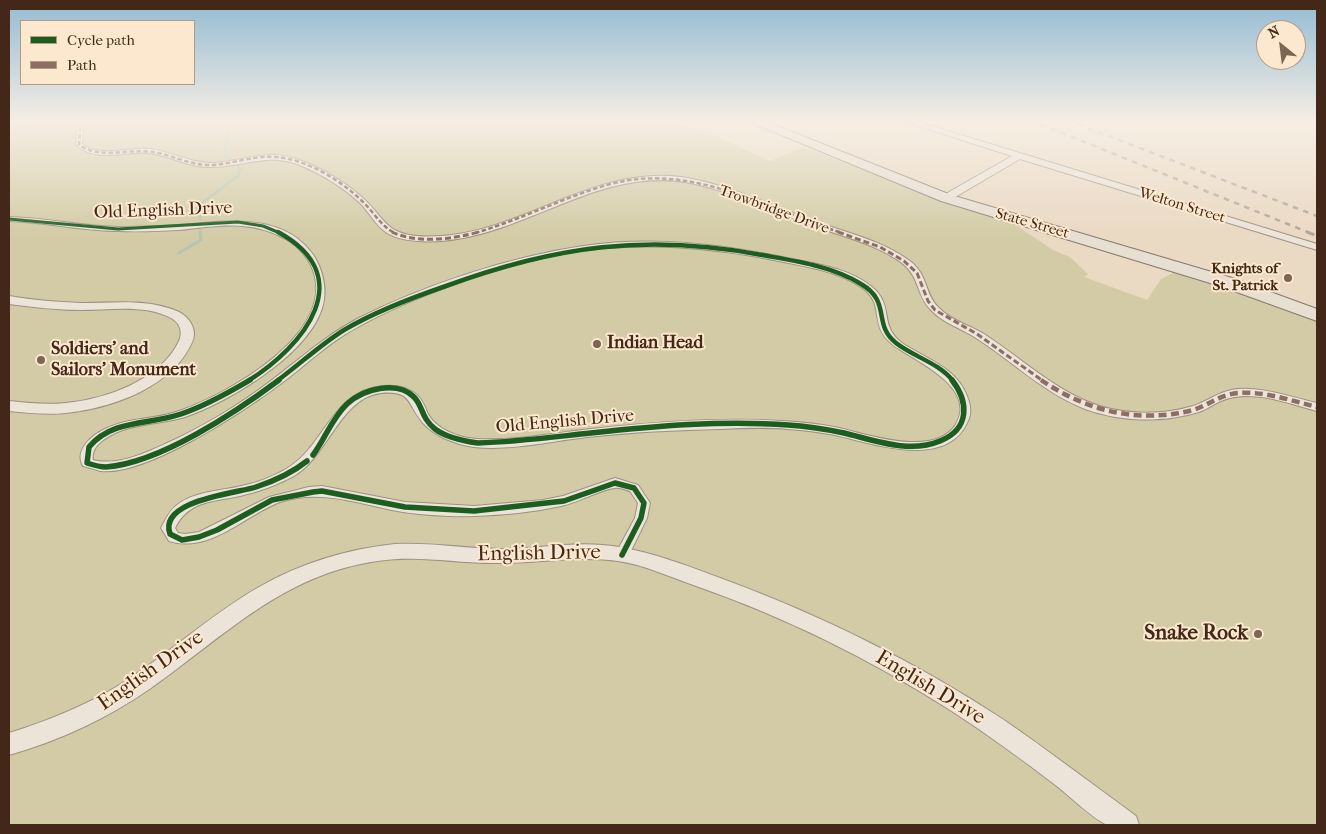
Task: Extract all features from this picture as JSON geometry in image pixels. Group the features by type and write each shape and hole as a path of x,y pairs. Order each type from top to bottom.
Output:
{"main road":[{"name":"State Street","path":"849,159 946,198 1226,282 1316,313"}],"street":[{"name":"Trowbridge Drive","path":"172,159 200,165 226,164 256,159"},
{"name":"Trowbridge Drive","path":"282,159 291,160 346,188 366,204 390,231 421,238 452,237 480,231 625,181 653,178 692,182 798,218 897,257 918,273 934,309 979,336 1064,394 1090,407 1129,415 1170,414 1197,409 1224,395 1239,393 1317,406"},
{"path":"946,198 1014,159"},
{"name":"Welton Street","path":"1029,159 1317,247"},
{"name":"Old English Drive","path":"9,220 119,229 256,223 278,231 301,246 319,276 320,298 312,318 298,338 274,362 241,386 196,409 165,419 127,425 102,436 93,442 85,456 88,463 98,468 132,462 188,437 264,391 333,337 378,312 499,267 584,247 629,242 693,244 760,254 832,272 855,280 873,291 881,305 884,331 893,342 937,366 960,392 964,404 964,419 948,438 924,445 890,444 806,426 755,424 654,428 478,443 453,438 437,429 423,417 418,403 409,393 394,389 378,389 360,395 347,404 317,450 298,468 247,490 197,500 175,514 168,528 172,536 176,538 194,539 218,530 273,500 308,492 322,491 414,508 474,511 518,508 564,501 615,483 634,488 644,503 641,518 622,555"},
{"path":"9,300 69,306 158,310 178,317 186,326 188,335 179,354 167,366 148,380 117,396 65,408 35,409 9,406"},
{"name":"English Drive","path":"9,744 56,729 112,701 158,671 240,608 283,582 326,566 359,557 404,551 494,556 579,552 622,555 746,596 854,643 912,675 988,723 1034,754 1121,821"}],"shaded area":[{"path":"9,159 766,159 770,161 775,159 834,159 934,198 1011,222 1053,250 1070,257 1088,274 1084,277 1147,300 1161,279 1175,272 1317,319 1317,825 9,825"}],"waterway":[{"path":"201,219 197,209 199,205 238,176 240,169 236,164"},
{"path":"179,253 201,240 200,232"}],"railway":[{"path":"1126,159 1310,233"},
{"path":"1168,159 1317,216"},
{"path":"1307,232 1317,236"}],"marked path":[{"path":"179,159 211,165 251,159"},
{"path":"288,159 326,175 346,188 362,201 390,231 402,236 416,238 444,238 472,234 527,216 581,193 637,179 666,178 702,184 722,189 880,247 914,269 922,282 928,301 940,314 977,334 1043,382 1071,398 1098,410 1127,415 1157,416 1186,412 1226,395 1240,393 1263,394 1317,407"}],"cycle path":[{"path":"9,219 118,229 166,228 238,222 251,223 277,231 296,242 309,255 317,271 319,277 319,300 311,322 295,343 274,363 225,395 202,406 173,417 120,427 102,435 89,447 86,457 87,463 103,467 126,464 180,442 256,397 343,331 381,312 434,290 478,274 562,252 603,246 645,243 687,244 731,249 803,263 849,277 863,284 873,292 880,302 882,324 887,334 896,343 937,367 950,378 960,391 965,407 965,415 962,422 953,434 940,441 915,446 884,443 818,428 775,424 649,428 478,443 456,439 435,429 424,418 414,397 407,392 390,388 371,391 347,404 313,455"},
{"path":"307,461 289,473 263,485 195,501 175,514 169,527 170,534 182,540 199,537 217,530 265,503 280,497 305,492 322,491 405,507 474,511 543,505 564,501 615,483 634,488 644,503 641,518 622,555"}],"place":[{"name":"Knights of St. Patrick","path":"1288,278"},
{"name":"Indian Head","path":"597,344"},
{"name":"Soldiers' and Sailors' Monument","path":"41,360"},
{"name":"Snake Rock","path":"1258,634"}]}
